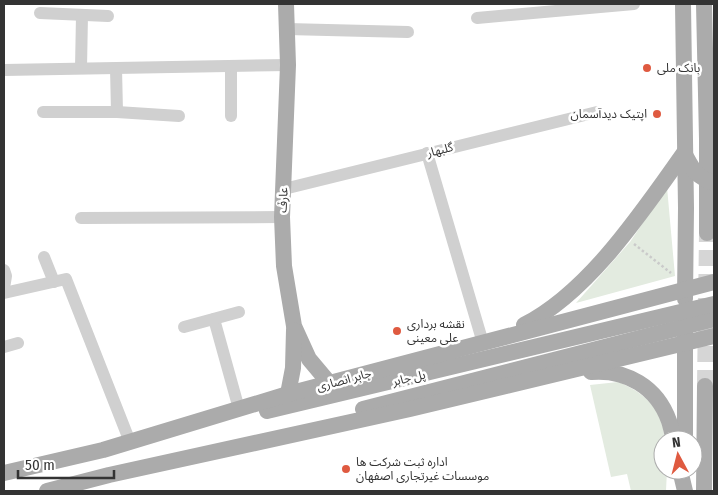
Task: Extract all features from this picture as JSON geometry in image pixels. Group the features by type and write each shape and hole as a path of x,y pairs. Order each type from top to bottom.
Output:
{"main road":[{"name":"عارف","path":"286,4 288,65 282,217 284,266 294,326 309,360 330,384"},
{"path":"683,4 686,224 686,430"},
{"path":"704,4 707,139 706,233"},
{"path":"684,153 700,178 714,184"},
{"path":"489,341 539,318 565,299 624,235 684,153"},
{"name":"جابر انصاری","path":"4,473 103,450 288,394 714,282"},
{"name":"پل جابر","path":"103,450 714,304"},
{"name":"پل جابر","path":"109,475 714,319"},
{"path":"288,394 293,368 294,326"},
{"path":"48,491 109,475 401,411 714,336"},
{"path":"549,376 597,372 619,373 639,383 657,398 669,421 671,430"},
{"path":"704,491 705,386"}],"street":[{"path":"477,18 634,4"},
{"path":"40,13 108,16"},
{"path":"81,68 82,15"},
{"path":"287,29 408,32"},
{"path":"4,70 288,65"},
{"path":"231,66 231,116"},
{"path":"116,68 117,112"},
{"path":"43,112 117,112 179,116"},
{"name":"گلبهار","path":"284,189 597,112"},
{"path":"427,153 489,341"},
{"path":"81,218 282,217"},
{"path":"44,257 54,282"},
{"path":"4,270 6,276 4,288"},
{"path":"4,294 66,279 130,442"},
{"path":"184,327 239,312"},
{"path":"214,318 239,409"},
{"path":"4,347 18,343"}],"path":[{"path":"630,242 675,276"}],"shaded area":[{"path":"667,187 675,276 576,303 630,242"},
{"path":"618,382 644,396 654,407 661,420 663,430 653,430 653,480 667,480 666,491 631,491 627,474 611,477 590,385"}],"tunnel":[{"path":"705,386 707,233"}],"place":[{"name":"بانک ملی","path":"647,68"},
{"name":"اپتیک دیدآسمان","path":"657,114"},
{"name":"نقشه برداری علی معینی","path":"397,331"},
{"name":"اداره ثبت شرکت ها موسسات غیرتجاری اصفهان","path":"346,469"}]}
